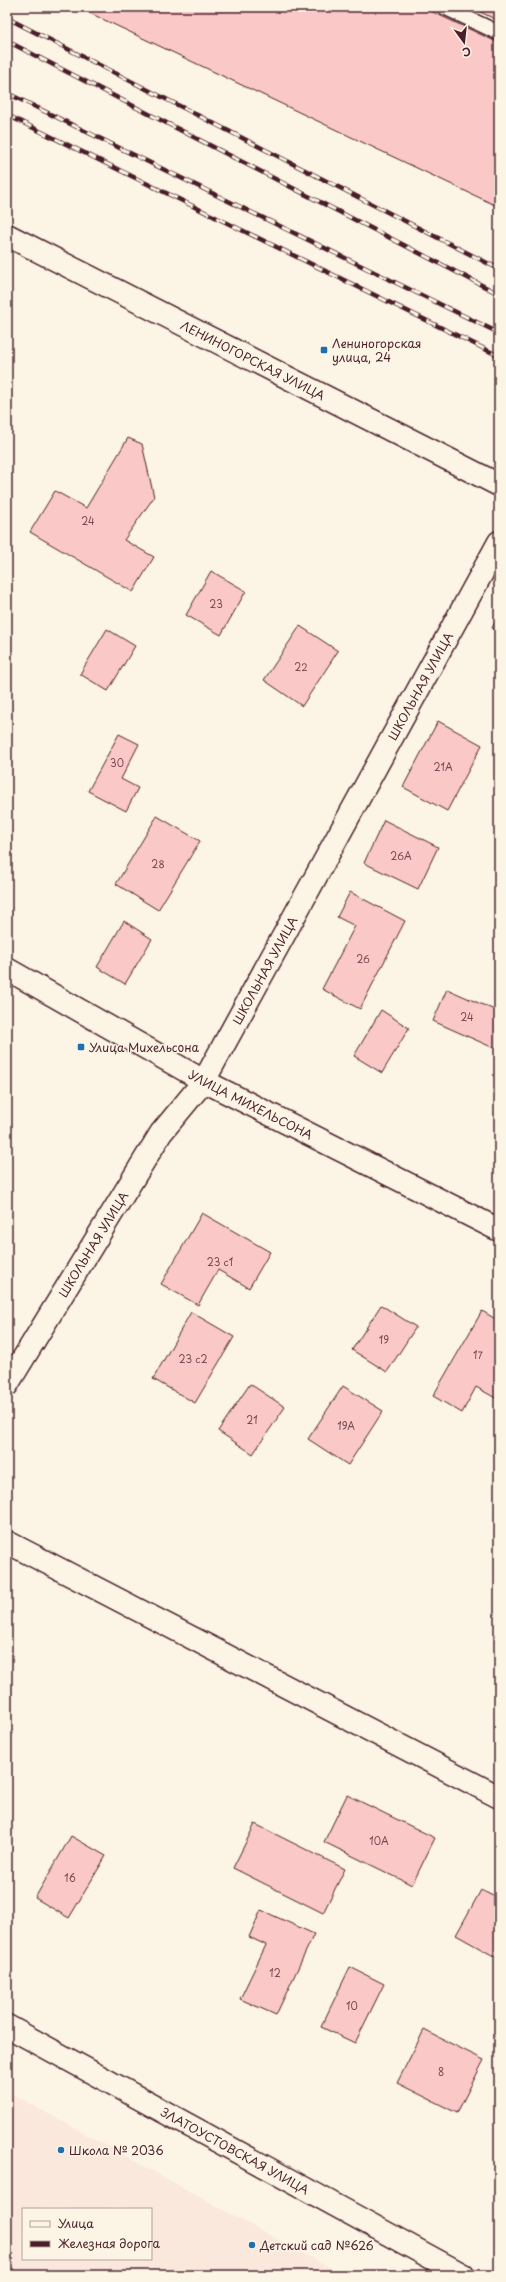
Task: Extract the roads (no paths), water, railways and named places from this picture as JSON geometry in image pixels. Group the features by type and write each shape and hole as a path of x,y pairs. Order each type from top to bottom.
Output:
{"street":[{"name":"ЛЕНИНОГОРСКАЯ УЛИЦА","path":"7,235 499,485"},
{"name":"ШКОЛЬНАЯ УЛИЦА","path":"7,1384 161,1133 204,1081 499,542"},
{"name":"УЛИЦА МИХЕЛЬСОНА","path":"7,969 204,1081 499,1230"},
{"path":"7,1542 499,1797"},
{"name":"ЗЛАТОУСТОВСКАЯ УЛИЦА","path":"7,2026 463,2275"}],"lane":[{"path":"444,7 499,33"}],"railway":[{"path":"7,18 499,269"},
{"path":"7,41 499,294"},
{"path":"7,93 499,333"},
{"path":"7,115 499,356"}],"place":[{"name":"Лениногорская улица, 24","path":"324,350"},
{"name":"Улица Михельсона","path":"81,1047"},
{"name":"Школа № 2036","path":"61,2150"},
{"name":"Детский сад №626","path":"252,2245"}]}
